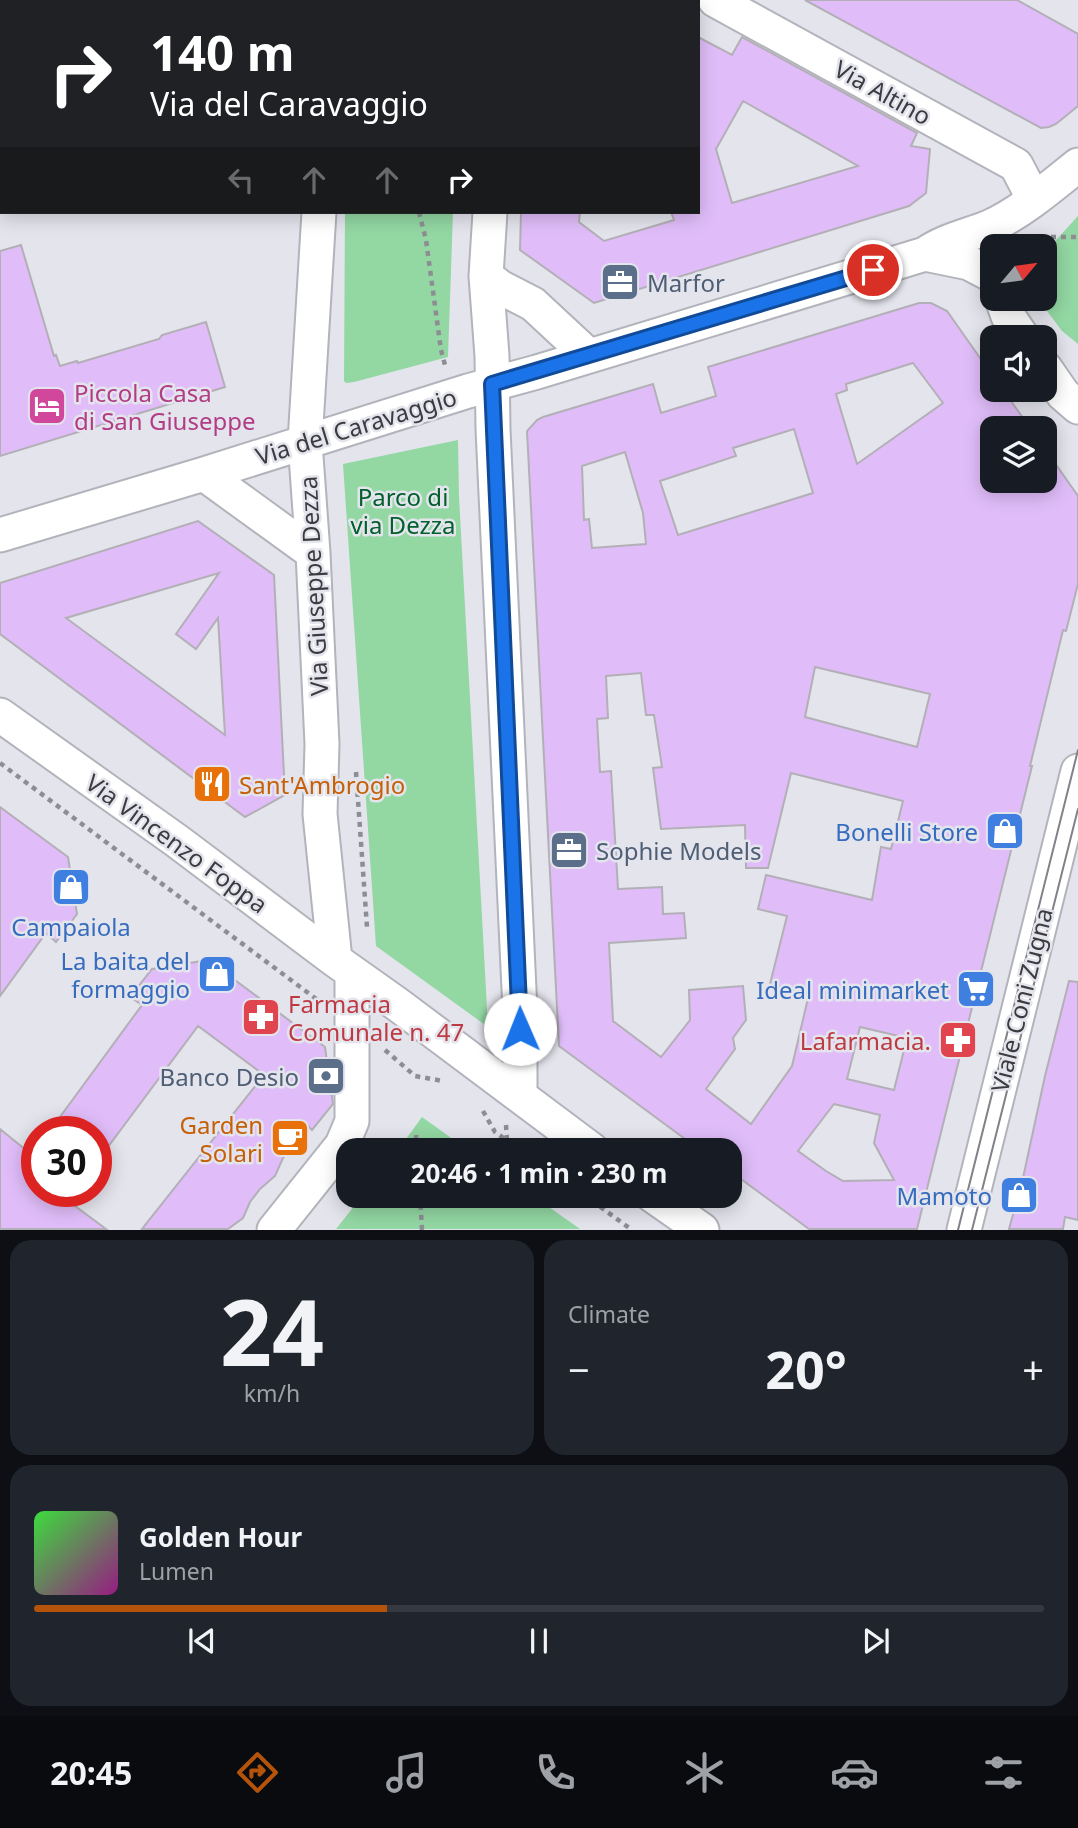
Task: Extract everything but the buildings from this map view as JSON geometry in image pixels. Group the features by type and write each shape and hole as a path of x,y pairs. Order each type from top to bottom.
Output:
{"street":[{"name":"Via Altino","path":"715,0 1016,165 1032,201"},
{"name":"Via del Caravaggio","path":"996,234 1032,201 1078,166"},
{"name":"Via Giuseppe Dezza","path":"319,214 305,442 322,744 320,814 343,967"},
{"path":"490,214 486,276 492,356 520,1011 520,1096"},
{"name":"Via del Caravaggio","path":"0,535 925,254 939,244 980,239"},
{"path":"925,254 969,263 980,269"},
{"path":"486,276 500,287 533,304 589,356"},
{"path":"1057,385 1078,407"},
{"name":"Via del Caravaggio","path":"204,474 313,553"},
{"name":"Via Vincenzo Foppa","path":"0,716 177,841 576,1138"},
{"name":"Viale Coni Zugna","path":"964,1230 1078,771"},
{"path":"274,1230 342,1145 352,1121 353,1026 343,967"},
{"path":"671,1208 702,1230"}],"path":[{"path":"420,214 446,369"},
{"path":"1057,237 1078,237"},
{"path":"0,763 353,1026 415,1076 449,1082"},
{"path":"356,769 367,932"},
{"path":"482,1109 495,1132 503,1138"},
{"path":"421,1208 422,1230"},
{"path":"602,1208 632,1230"}],"green space":[{"path":"345,214 453,214 448,357 354,382 344,381"},
{"path":"1078,216 1078,344 1062,331 1048,312 1057,312 1057,239"},
{"name":"Parco di via Dezza","path":"458,440 488,1027 376,946 343,464"},
{"path":"422,1117 451,1138 407,1138"},
{"path":"353,1208 550,1208 580,1229 336,1229"}],"tram line":[{"path":"958,1230 1078,750"},
{"path":"972,1230 1078,809"}],"place":[{"name":"Marfor","path":"620,282"},
{"name":"Piccola Casa di San Giuseppe","path":"47,406"},
{"name":"Sant'Ambrogio","path":"212,784"},
{"name":"Bonelli Store","path":"1005,831"},
{"name":"Sophie Models","path":"569,850"},
{"name":"Campaiola","path":"71,887"},
{"name":"La baita del formaggio","path":"217,974"},
{"name":"Ideal minimarket","path":"976,989"},
{"name":"Farmacia Comunale n. 47","path":"261,1017"},
{"name":"Lafarmacia.","path":"958,1040"},
{"name":"Banco Desio","path":"326,1076"},
{"name":"Garden Solari","path":"290,1138"},
{"name":"Mamoto","path":"1019,1195"}],"route":[{"path":"520,1029 492,384 873,270"}]}
